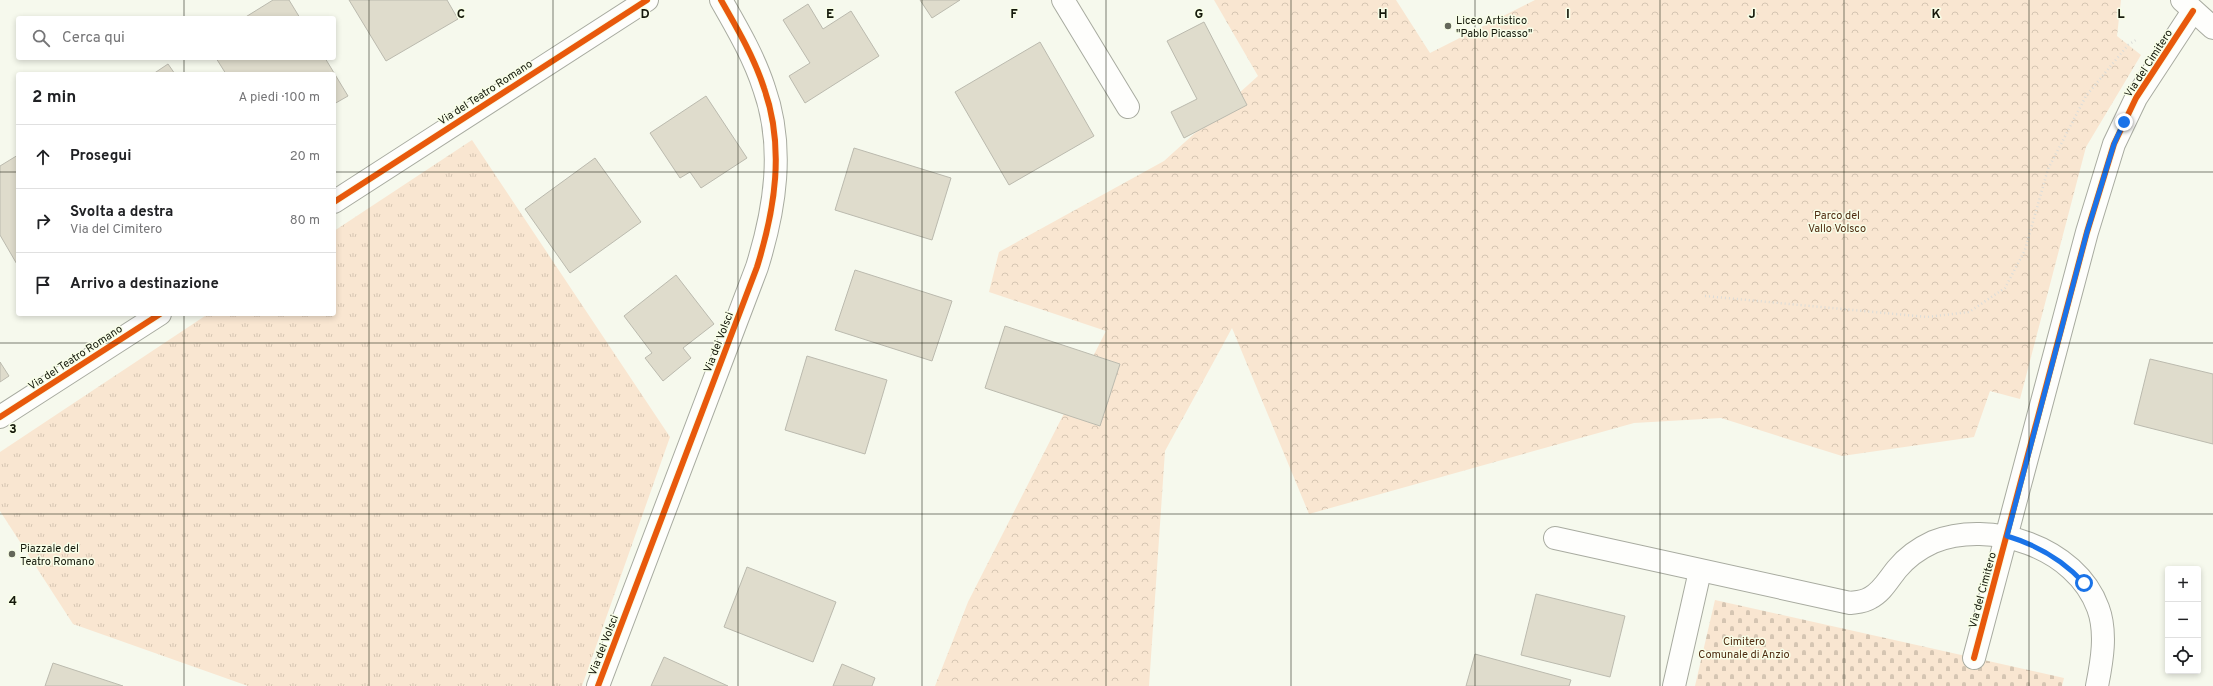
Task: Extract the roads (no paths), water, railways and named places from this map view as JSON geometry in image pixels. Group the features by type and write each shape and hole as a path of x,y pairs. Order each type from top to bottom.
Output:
{"street":[{"name":"Via del Teatro Romano","path":"336,201 647,0"},
{"name":"Via dei Volsci","path":"598,686 757,268 767,236 773,204 776,153 772,119 767,96 747,47 721,0"},
{"path":"1063,0 1128,107"},
{"path":"2187,6 2213,28"},
{"name":"Via del Cimitero","path":"1974,658 2087,232 2114,144 2136,98 2187,6"},
{"name":"Via del Teatro Romano","path":"0,417 157,316"},
{"path":"1555,538 1850,603 1862,602 1877,594 1910,557 1932,543 1944,538 1974,534 2007,536 2040,549 2065,565 2084,583 2091,594 2098,607 2102,633 2103,649 2097,686"},
{"path":"1674,686 1700,571"}],"place":[{"name":"Liceo Artistico \"Pablo Picasso\"","path":"1448,26"},
{"name":"Piazzale del Teatro Romano","path":"12,554"}],"park label":[{"name":"Parco del Vallo Volsco","path":"1837,221"},
{"name":"Cimitero Comunale di Anzio","path":"1744,647"}]}
